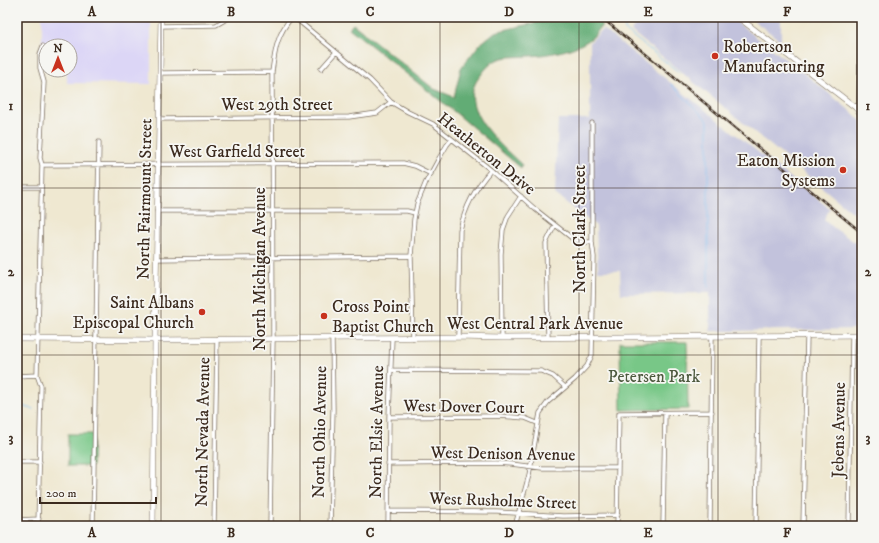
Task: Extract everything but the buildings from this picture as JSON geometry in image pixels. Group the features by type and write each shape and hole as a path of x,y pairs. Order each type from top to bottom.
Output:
{"street":[{"name":"North Fairmount Street","path":"154,526 155,340 161,17"},
{"path":"161,26 216,25 230,17"},
{"name":"Heatherton Drive","path":"293,17 370,80 391,102 433,124 491,170 573,239 582,242 592,242"},
{"name":"North Michigan Avenue","path":"270,526 273,339 272,72 275,52 280,35 284,27 293,17"},
{"path":"738,17 855,107 862,114"},
{"path":"855,107 859,104 860,100 861,17"},
{"path":"321,69 336,52"},
{"path":"160,73 272,72"},
{"path":"38,526 41,386 37,375 42,165 40,158 44,82 43,78"},
{"name":"West 29th Street","path":"160,118 349,117 376,113 391,102"},
{"name":"North Clark Street","path":"515,526 530,467 537,422 540,413 587,366 592,355 594,257 592,242 592,123"},
{"path":"413,338 411,256 415,213 417,204 431,174 447,145 452,139"},
{"path":"93,526 99,142"},
{"name":"West Garfield Street","path":"42,165 403,163 415,166 431,174"},
{"path":"458,337 460,230 463,216 470,200 482,180 491,170"},
{"path":"17,187 41,187"},
{"path":"502,338 501,254 503,230 508,216 521,196"},
{"path":"157,211 406,210 415,213"},
{"path":"548,337 546,243 555,225"},
{"path":"157,259 411,256"},
{"name":"Jebens Avenue","path":"849,526 852,335"},
{"name":"West Central Park Avenue","path":"17,339 155,340 862,335"},
{"path":"710,526 712,336"},
{"path":"756,526 759,336"},
{"path":"803,526 806,336"},
{"name":"North Ohio Avenue","path":"330,526 333,410 332,338"},
{"name":"North Elsie Avenue","path":"388,526 388,464 392,338"},
{"name":"North Nevada Avenue","path":"214,526 217,339"},
{"path":"391,370 541,370 553,376 565,387"},
{"path":"17,376 37,375"},
{"path":"617,526 619,413 712,412"},
{"path":"663,526 665,413"},
{"name":"West Dover Court","path":"389,418 499,416 525,418 537,422"},
{"path":"17,462 40,462"},
{"name":"West Denison Avenue","path":"388,464 495,463 530,467 618,468"},
{"name":"West Rusholme Street","path":"388,511 477,511 563,516 618,515"},
{"path":"17,520 39,519"}],"shaded area":[{"path":"42,17 151,17 151,84 67,83 67,78 78,78 78,38 42,38"},
{"path":"641,17 730,17 805,74 853,113 862,122 862,220 631,31"},
{"path":"749,17 781,17 781,41"},
{"path":"603,29 830,209 824,219 834,228 853,241 862,242 862,329 710,331 710,293 621,294 620,271 598,271 596,226 555,194 558,119 590,119 590,42"}],"green space":[{"path":"561,17 592,17 602,25 587,42 563,51 499,59 493,62 485,70 474,87 473,99 476,112 492,136 522,165 521,168 457,114 349,28 353,24 434,89 454,97 461,68 479,45 495,32"},
{"path":"606,17 618,17 618,27"},
{"name":"Petersen Park","path":"620,342 687,342 688,409 621,410"},
{"path":"68,434 93,434 92,466 68,466"}],"waterway":[{"path":"625,17 625,30 680,73"},
{"path":"671,84 708,121 708,287"},
{"path":"17,405 33,409"}],"railway":[{"path":"601,17 862,233"}],"place":[{"name":"Robertson Manufacturing","path":"715,56"},
{"name":"Eaton Mission Systems","path":"843,170"},
{"name":"Saint Albans Episcopal Church","path":"202,312"},
{"name":"Cross Point Baptist Church","path":"324,316"}]}
